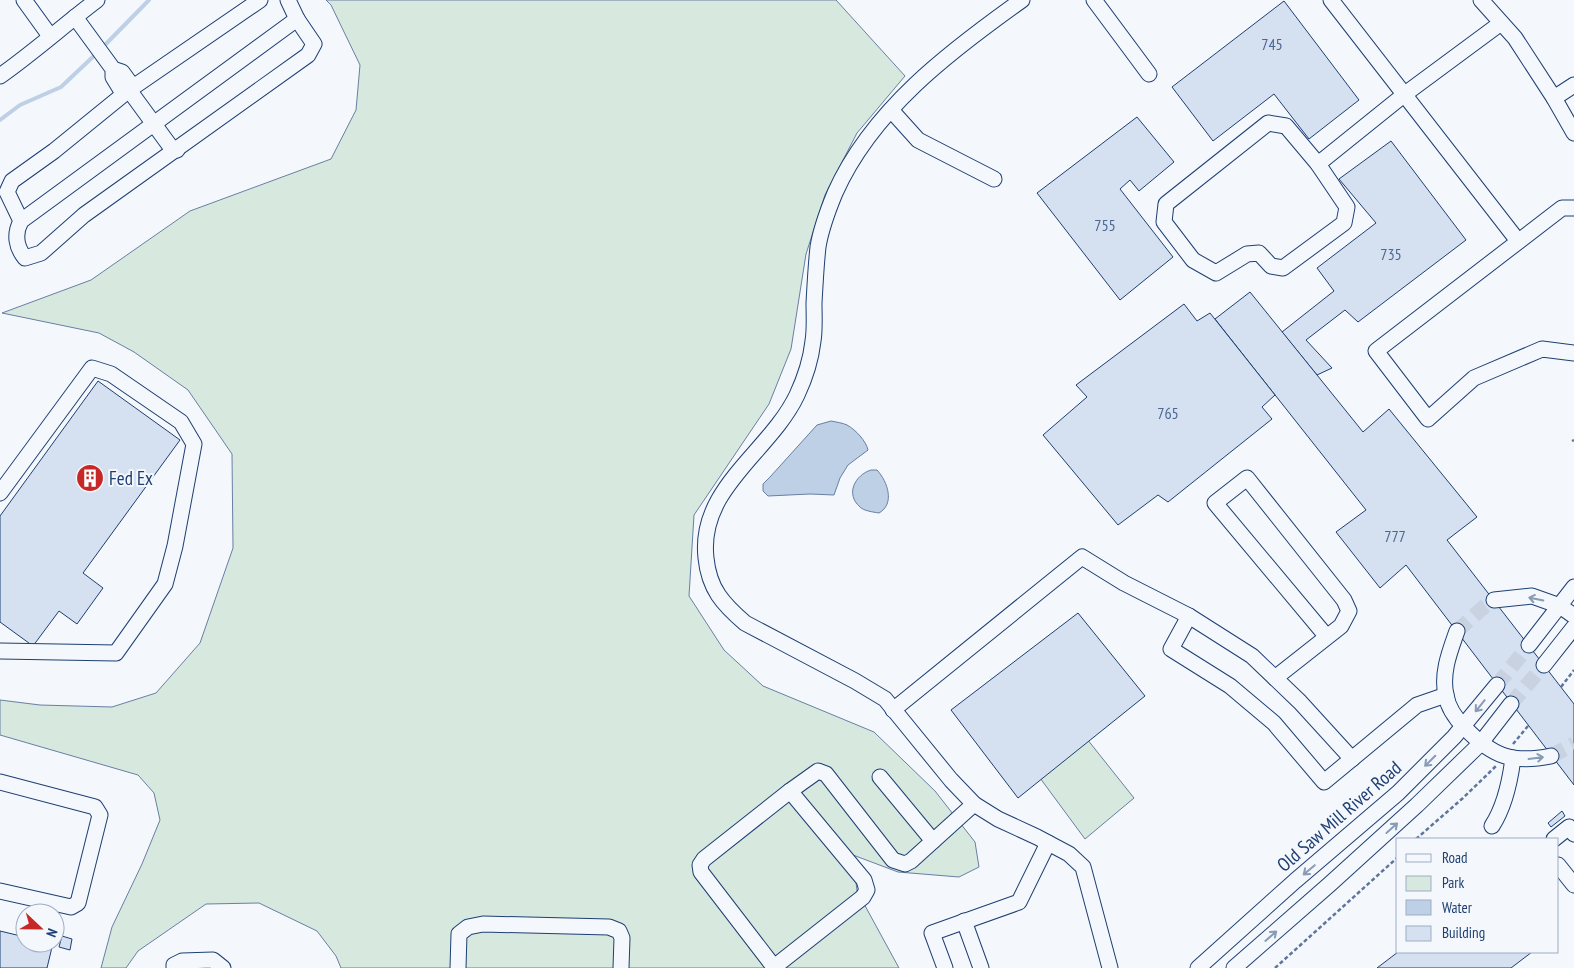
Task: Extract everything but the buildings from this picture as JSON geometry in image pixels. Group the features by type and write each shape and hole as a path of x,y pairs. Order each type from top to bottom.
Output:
{"street":[{"path":"24,0 50,36"},
{"path":"0,76 20,62 50,36 79,23 97,0"},
{"path":"21,221 7,192 12,181 54,151 129,90 260,0"},
{"path":"288,0 314,44 308,55 84,215 41,253 26,258 19,250 16,230 21,221 298,19"},
{"path":"1022,0 981,29 910,90 870,132 845,170 828,210 818,245 813,341 807,371 796,397 775,430 724,489 710,515 704,543 707,570 716,593 730,610 745,623 855,681 885,700 951,780 974,804 998,819 1069,854 1082,867 1110,968"},
{"path":"1094,0 1150,74"},
{"path":"1331,0 1518,241"},
{"path":"1481,0 1515,38 1574,133"},
{"path":"79,23 113,69 113,77 120,90 129,90"},
{"path":"1318,164 1405,94 1501,23"},
{"path":"1554,98 1574,85"},
{"path":"129,90 170,146 177,150"},
{"path":"891,110 918,140 994,179"},
{"path":"1268,123 1286,126 1318,164 1347,207 1344,223 1283,268 1271,266 1259,253 1247,254 1216,273 1192,260 1164,222 1166,204 1268,123"},
{"path":"1574,208 1562,208 1376,351 1428,418 1474,378 1542,349 1574,353"},
{"path":"0,494 92,368 111,374 181,422 194,444 175,546 165,584 116,653 0,651"},
{"path":"1275,678 1341,626 1349,611 1344,600 1247,478 1216,502 1327,637"},
{"path":"893,710 1082,557 1124,583 1189,616 1252,656 1300,702 1352,759"},
{"path":"1529,645 1574,587"},
{"path":"1494,600 1532,596 1560,606 1574,616"},
{"path":"1189,616 1171,649 1230,686 1274,723 1324,782 1417,705 1446,695"},
{"path":"1544,665 1574,627"},
{"path":"1457,631 1446,665 1446,695 1455,717 1480,744 1508,757 1532,759 1551,756"},
{"name":"Old Saw Mill River Road","path":"1198,968 1295,881 1398,793 1464,726 1497,685"},
{"path":"1234,968 1417,806 1480,744 1511,704"},
{"path":"1492,826 1498,817 1505,798 1508,757"},
{"path":"790,791 864,880 866,890 863,897 773,968 701,872 700,865 704,859 790,791 818,771 826,774 893,860 905,864 974,804"},
{"path":"880,777 933,841"},
{"path":"0,782 95,806 100,815 78,903 71,907 0,891"},
{"path":"1555,838 1569,828 1574,834"},
{"path":"945,968 932,933 1019,902 1048,843"},
{"path":"1559,866 1574,885"},
{"path":"964,921 981,968"},
{"path":"458,968 459,934 468,927 483,924 609,927 619,931 622,938 621,968"},
{"path":"174,968 174,966 182,961 198,960 213,960 223,968"}],"path":[{"path":"1561,687 1574,670"},
{"path":"1417,838 1508,757 1528,726"},
{"path":"1275,968 1396,859"}],"green space":[{"path":"326,0 836,0 905,76 857,133 825,195 806,254 791,349 769,404 694,515 689,596 724,650 763,686 874,732 935,791 975,842 979,867 959,877 898,872 853,855 857,891 899,968 341,968 336,956 317,931 259,903 206,904 138,951 126,968 101,968 112,927 142,864 160,820 154,793 138,775 0,735 0,700 40,705 112,707 156,693 200,643 233,548 232,454 188,390 134,352 99,333 2,313 91,280 190,211 331,159 356,110 360,65 331,5"},
{"path":"1087,739 1134,798 1085,839 1040,778"}],"water":[{"path":"831,421 845,424 854,430 863,439 868,450 848,465 840,478 834,495 768,496 763,491 763,484 817,425"},
{"path":"877,470 887,487 887,504 879,513 862,508 853,496 857,480 865,472"}],"waterway":[{"path":"102,48 149,0"},
{"path":"0,120 20,105 61,87 97,53"}],"tunnel":[{"path":"1457,631 1494,600"},
{"path":"1497,685 1529,645"},
{"path":"1511,704 1544,665"},
{"path":"1551,756 1574,744"}],"place":[{"name":"Fed Ex","path":"90,478"}]}
